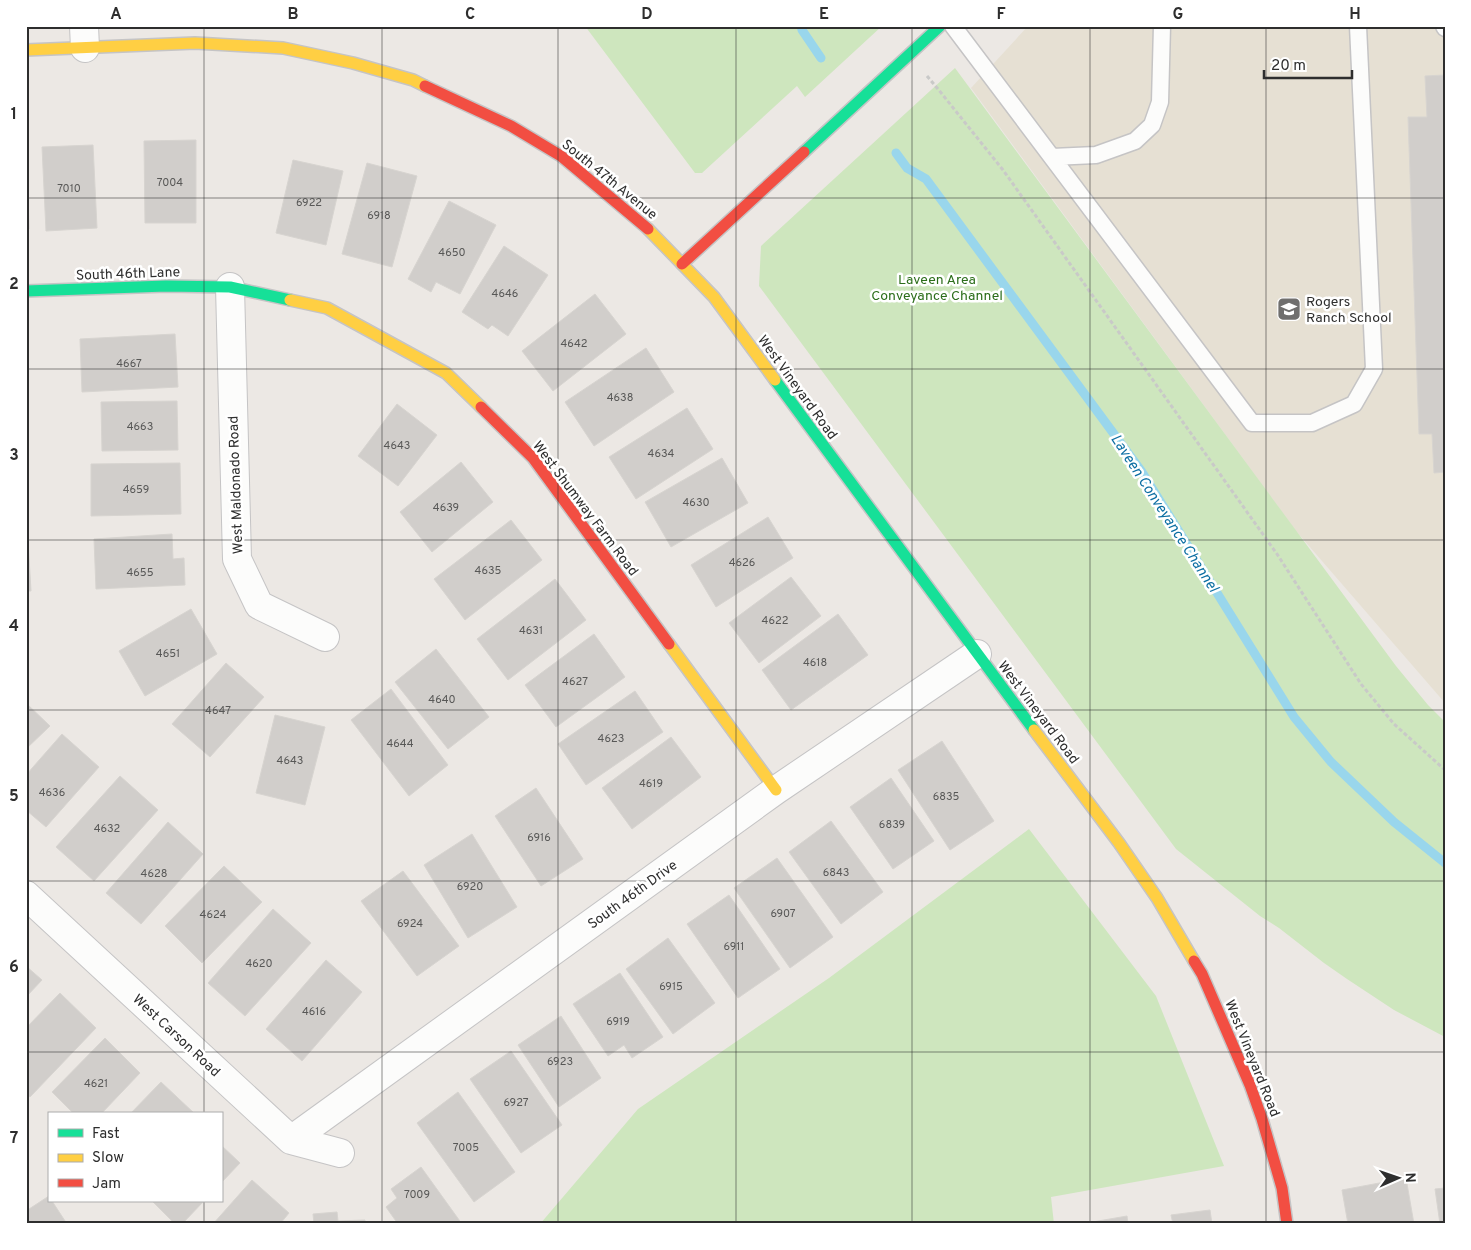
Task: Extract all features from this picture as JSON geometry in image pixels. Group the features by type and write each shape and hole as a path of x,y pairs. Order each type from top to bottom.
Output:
{"street":[{"path":"682,264 940,26"},
{"name":"South 47th Avenue","path":"26,50 84,37 283,48 353,63 413,80 512,126 561,156 636,218 682,264"},
{"name":"West Vineyard Road","path":"682,264 714,298 1119,843 1157,898 1202,974 1243,1069 1262,1119 1282,1188 1287,1224"},
{"name":"South 46th Lane","path":"26,291 166,286 230,287"},
{"name":"West Maldonado Road","path":"230,287 237,559 259,605 325,637"},
{"name":"West Shumway Farm Road","path":"230,287 327,308 446,373 533,458 776,790"},
{"name":"South 46th Drive","path":"291,1140 776,790 977,654"},
{"name":"West Carson Road","path":"26,895 291,1140 340,1154"}],"lane":[{"path":"953,26 1252,423 1312,423 1354,404 1374,369 1358,26"},
{"path":"1052,157 1096,155 1135,141 1152,125 1160,102 1162,26"}],"path":[{"path":"908,56 938,89 1003,170 1277,554 1361,684 1394,724 1445,770"}],"shaded area":[{"name":"Rogers Ranch School","path":"1028,26 1445,26 1445,703 1296,531 971,88"}],"green space":[{"path":"585,26 882,26 805,97 797,86 702,173 695,173"},
{"name":"Laveen Area Conveyance Channel","path":"955,68 1396,666 1428,705 1445,722 1445,1037 1394,1010 1324,963 1279,928 1260,916 1176,849 759,286 761,246"},
{"path":"1029,829 1156,996 1224,1166 1051,1197 1054,1224 540,1224 638,1109 829,978"}],"building":[{"path":"1445,75 1445,472 1434,473 1432,434 1419,434 1408,117 1427,117 1425,76"},
{"path":"26,134 29,229 26,229"},
{"path":"196,140 196,223 145,223 144,141"},
{"path":"93,145 97,228 46,231 42,147"},
{"path":"293,160 343,171 326,245 276,233"},
{"path":"367,163 417,176 392,267 342,254"},
{"path":"449,201 496,225 460,294 436,282 431,292 408,279"},
{"path":"504,246 548,275 508,336 492,325 488,329 462,312"},
{"path":"595,294 626,334 553,391 522,351"},
{"path":"175,334 178,387 82,392 80,339"},
{"path":"646,348 674,392 594,446 565,402"},
{"path":"177,401 178,450 102,451 101,402"},
{"path":"397,404 437,435 398,486 358,456"},
{"path":"687,408 713,449 636,499 609,457"},
{"path":"722,458 748,503 671,547 645,502"},
{"path":"461,462 493,502 432,552 400,512"},
{"path":"180,463 181,514 91,516 91,464"},
{"path":"768,517 793,558 716,607 691,565"},
{"path":"511,520 542,560 465,620 434,579"},
{"path":"172,534 173,559 184,558 185,585 96,589 94,539"},
{"path":"26,541 28,541 31,591 26,591"},
{"path":"791,577 821,616 759,663 729,623"},
{"path":"555,579 586,620 508,680 477,639"},
{"path":"191,609 217,654 145,696 119,651"},
{"path":"838,614 868,655 791,710 762,670"},
{"path":"594,634 625,677 556,727 525,685"},
{"path":"436,649 489,717 448,749 395,682"},
{"path":"226,663 264,697 210,757 172,724"},
{"path":"391,689 448,765 409,796 351,720"},
{"path":"635,691 663,732 586,785 558,744"},
{"path":"26,703 50,726 26,749"},
{"path":"275,715 325,727 305,805 256,793"},
{"path":"62,734 99,767 46,827 26,810 26,775"},
{"path":"671,737 701,777 632,829 602,788"},
{"path":"942,741 994,821 950,850 898,770"},
{"path":"120,776 158,810 94,881 56,847"},
{"path":"891,778 934,841 893,869 850,807"},
{"path":"536,788 583,859 541,886 495,816"},
{"path":"831,821 883,892 841,924 789,852"},
{"path":"168,822 203,854 141,924 106,893"},
{"path":"472,834 517,907 468,938 424,865"},
{"path":"777,858 833,937 790,968 734,888"},
{"path":"224,866 262,902 202,963 165,926"},
{"path":"403,871 459,946 417,976 361,901"},
{"path":"729,895 780,969 738,998 687,924"},
{"path":"273,909 311,943 245,1016 208,983"},
{"path":"668,938 715,1003 673,1034 626,969"},
{"path":"326,960 362,992 302,1061 266,1029"},
{"path":"26,966 42,980 26,997"},
{"path":"620,973 663,1037 632,1058 624,1045 608,1056 573,1004"},
{"path":"60,993 96,1028 30,1097 26,1094 26,1028"},
{"path":"561,1016 601,1078 559,1107 518,1045"},
{"path":"105,1038 140,1073 103,1112 72,1112 52,1092"},
{"path":"511,1051 562,1125 521,1153 470,1079"},
{"path":"161,1082 193,1112 132,1112"},
{"path":"458,1092 515,1172 474,1202 417,1123"},
{"path":"222,1146 240,1163 222,1182"},
{"path":"421,1167 462,1224 398,1224 386,1207 397,1198 391,1189"},
{"path":"1406,1178 1414,1224 1348,1224 1342,1190"},
{"path":"252,1180 289,1213 280,1224 213,1224"},
{"path":"1445,1188 1445,1224 1440,1224 1435,1189"},
{"path":"48,1197 48,1202 53,1202 67,1224 26,1224 26,1211"},
{"path":"153,1202 203,1202 182,1224 175,1224"},
{"path":"1210,1210 1212,1224 1173,1224 1171,1215"},
{"path":"337,1212 338,1221 365,1220 365,1224 314,1224 313,1214"},
{"path":"1127,1216 1128,1224 1081,1224"}],"waterway":[{"name":"Laveen Conveyance Channel","path":"801,26 821,58"},
{"name":"Laveen Conveyance Channel","path":"896,153 907,168 926,179 1142,472 1294,717 1331,762 1394,822 1445,863"}],"traffic: fast":[{"path":"804,152 940,26"},
{"path":"26,291 166,286 230,287 290,300"},
{"path":"775,380 1034,730"}],"traffic: slow":[{"path":"26,50 195,43 283,48 353,63 413,80 425,86"},
{"path":"648,229 714,297 775,380"},
{"path":"290,300 327,308 446,373 481,407"},
{"path":"669,644 776,790"},
{"path":"1034,730 1119,843 1157,898 1194,961"}],"traffic: jam":[{"path":"425,86 511,126 561,156 648,229"},
{"path":"682,264 804,152"},
{"path":"481,407 533,458 669,644"},
{"path":"1194,961 1202,974 1250,1085 1282,1188 1287,1224"}],"place":[{"name":"Rogers Ranch School","path":"1289,309"}]}
